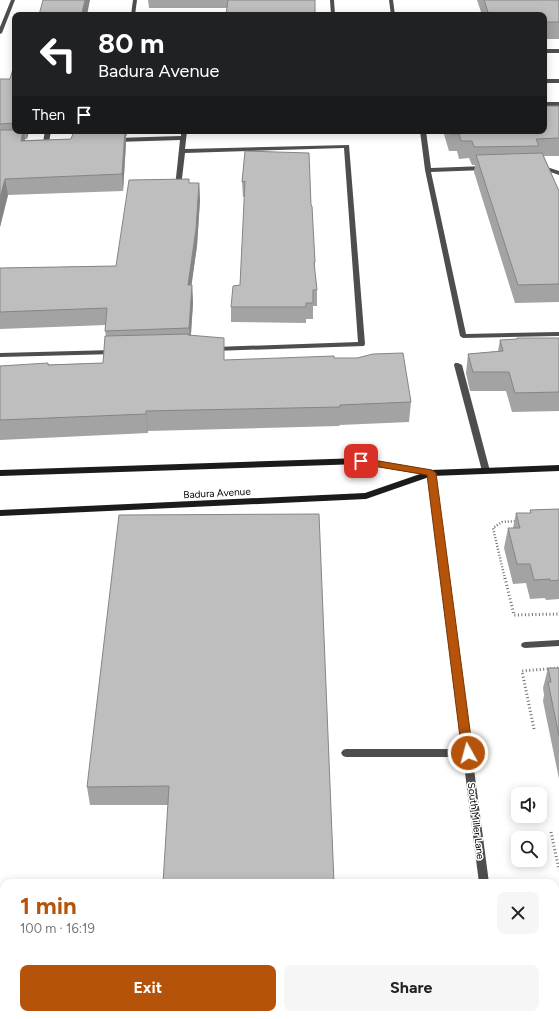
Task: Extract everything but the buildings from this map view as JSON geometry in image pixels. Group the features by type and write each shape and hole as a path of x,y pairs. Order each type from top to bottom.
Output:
{"main road":[{"name":"Badura Avenue","path":"0,474 361,461 432,473 559,468"},
{"name":"Badura Avenue","path":"0,513 366,496 432,473"}],"street":[{"path":"0,33 13,0"},
{"path":"133,12 135,0"},
{"path":"332,0 333,12"},
{"path":"391,0 393,12"},
{"path":"547,51 559,51"},
{"path":"547,81 559,80"},
{"path":"547,104 559,104"},
{"path":"46,142 47,134"},
{"path":"178,187 184,134"},
{"path":"423,134 428,170 463,336 559,334"},
{"path":"107,140 183,138"},
{"path":"38,142 53,142"},
{"path":"182,151 347,146 362,344 204,349"},
{"path":"533,167 540,167 559,173"},
{"path":"428,170 496,168"},
{"path":"0,355 118,352"},
{"path":"458,366 486,471"},
{"name":"South Miller Lane","path":"432,473 484,879"},
{"path":"525,645 559,643"},
{"path":"346,753 468,753"}],"path":[{"path":"523,521 502,522 493,528 514,616 559,614"},
{"path":"534,729 522,671 559,668"},
{"path":"551,832 559,870"}],"route":[{"path":"361,461 432,473 468,753"}]}
